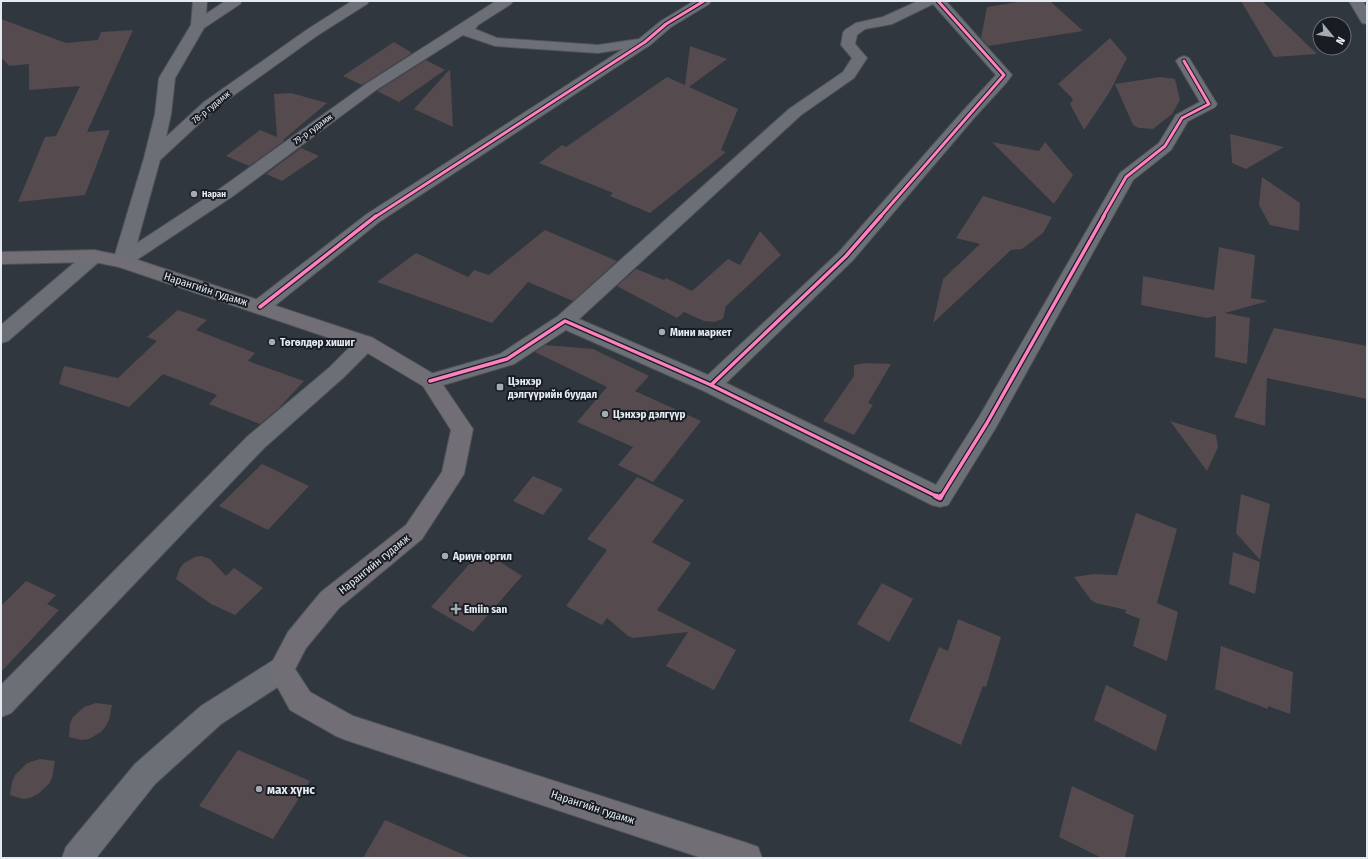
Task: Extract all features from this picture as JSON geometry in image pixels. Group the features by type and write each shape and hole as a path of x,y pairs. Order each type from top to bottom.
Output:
{"main road":[{"name":"Нарангийн гудамж","path":"1,258 94,256 122,261 366,343 430,381 462,429 452,474 414,532 330,600 297,640 281,670 300,701 346,728 747,858"}],"street":[{"path":"122,261 152,158 163,114 167,78 198,25 200,1"},
{"path":"198,25 235,1"},
{"name":"78-р гудамж","path":"152,158 210,105 313,32 362,1"},
{"name":"79-р гудамж","path":"122,261 227,192 371,87 506,1"},
{"path":"260,307 373,218 645,42 666,24 704,1"},
{"path":"430,381 507,359 565,321 794,112 849,75 860,58 848,45 850,33 861,26 887,22 929,1"},
{"path":"711,385 846,256 1004,75 938,1"},
{"path":"473,22 467,31 495,42 598,49 645,42"},
{"path":"565,321 711,385 940,498 987,423 1126,177 1165,146 1182,118 1208,104 1184,61"},
{"path":"1,336 94,256"},
{"path":"1,704 256,442 337,372 366,343"},
{"path":"78,858 145,774 211,715 281,670"}],"building":[{"path":"1024,1 1050,1 1083,31 988,46 981,38 987,7"},
{"path":"1241,1 1262,1 1312,49 1312,54 1274,57"},
{"path":"1,19 66,43 98,40 101,32 133,30 87,132 110,130 85,195 18,202 45,137 56,136 80,86 29,90 29,64 9,66 1,57"},
{"path":"1110,38 1127,58 1109,93 1084,130 1070,104 1073,99 1058,84"},
{"path":"394,42 412,53 362,85 343,76"},
{"path":"690,46 727,59 689,87 738,109 721,150 726,152 650,213 610,196 613,193 539,163 562,145 566,147 667,77 685,85"},
{"path":"426,60 445,70 399,102 377,91"},
{"path":"450,69 453,127 414,109"},
{"path":"1160,77 1175,79 1180,100 1172,114 1153,129 1139,128 1133,125 1115,84"},
{"path":"291,93 327,103 283,140 284,141 249,166 226,156 260,130 277,137 274,94"},
{"path":"1230,134 1284,147 1246,169 1232,163"},
{"path":"992,142 1039,151 1045,142 1073,175 1054,204"},
{"path":"301,148 319,156 282,181 266,174"},
{"path":"1262,177 1300,203 1299,231 1270,225 1259,205"},
{"path":"983,196 1052,217 1043,233 1022,249 1011,250 933,323 943,279 980,244 956,238"},
{"path":"545,230 617,261 573,301 528,282 492,323 377,282 416,253 468,277 474,270 489,275"},
{"path":"760,231 781,255 726,306 723,319 714,322 704,321 684,312 677,318 617,286 636,269 664,280 666,278 692,291 728,259 740,265"},
{"path":"1219,247 1255,255 1251,298 1268,301 1225,313 1250,318 1247,364 1215,357 1216,316 1207,318 1141,305 1143,276 1214,290"},
{"path":"178,310 207,320 196,330 255,353 248,361 304,381 278,409 260,424 209,404 217,395 163,374 129,407 59,384 64,366 118,378 157,341 147,337"},
{"path":"1274,328 1367,346 1367,399 1267,378 1265,426 1234,417"},
{"path":"545,345 593,349 649,376 635,391 701,421 653,482 618,465 633,447 577,422 607,387 535,352"},
{"path":"866,363 891,364 868,403 873,405 854,435 823,421 854,376 854,365"},
{"path":"1170,421 1216,435 1218,447 1207,471"},
{"path":"262,464 309,486 268,530 219,506"},
{"path":"533,476 563,489 543,515 513,501"},
{"path":"637,477 684,500 652,542 691,563 657,610 736,650 714,690 666,666 688,632 633,638 628,636 607,618 602,625 566,606 607,550 587,539"},
{"path":"1241,494 1270,504 1260,560 1236,533"},
{"path":"1136,513 1177,529 1157,603 1178,612 1167,661 1133,646 1140,619 1125,613 1126,610 1096,603 1091,600 1074,577 1094,574 1117,575"},
{"path":"482,550 522,576 473,632 431,607"},
{"path":"1233,552 1260,562 1255,594 1229,584"},
{"path":"201,556 210,559 226,576 234,568 263,588 235,615 211,604 176,579 180,568 184,563 195,557"},
{"path":"26,581 56,595 47,604 59,610 1,672 1,606"},
{"path":"882,583 913,599 889,642 857,624"},
{"path":"958,619 1001,637 986,687 983,686 961,745 909,721 939,647 948,651"},
{"path":"1221,646 1293,672 1290,714 1268,706 1268,709 1215,689"},
{"path":"1106,685 1167,715 1156,751 1094,720"},
{"path":"96,703 112,705 109,720 106,726 101,732 89,739 81,740 69,737 72,718 84,707"},
{"path":"238,750 310,781 273,839 199,806"},
{"path":"40,759 55,761 52,778 49,784 38,794 30,798 23,799 10,795 12,782 15,775 27,763"},
{"path":"1072,786 1134,815 1125,858 1102,858 1059,837"},
{"path":"385,820 471,858 363,858"}],"cycle path":[{"path":"260,307 373,218 645,42 666,24 704,1"},
{"path":"711,385 846,256 1004,75 938,1"},
{"path":"430,381 507,359 565,321 711,385 940,498 987,423 1126,177 1165,146 1182,118 1209,104 1184,61"}],"place":[{"name":"Наран","path":"194,194"},
{"name":"Мини маркет","path":"662,332"},
{"name":"Төгөлдөр хишиг","path":"272,342"},
{"name":"Цэнхэр дэлгүүрийн буудал","path":"500,387"},
{"name":"Цэнхэр дэлгүүр","path":"605,414"},
{"name":"Ариун оргил","path":"445,556"},
{"name":"Emiin san","path":"456,609"},
{"name":"мах хүнс","path":"259,789"}]}
